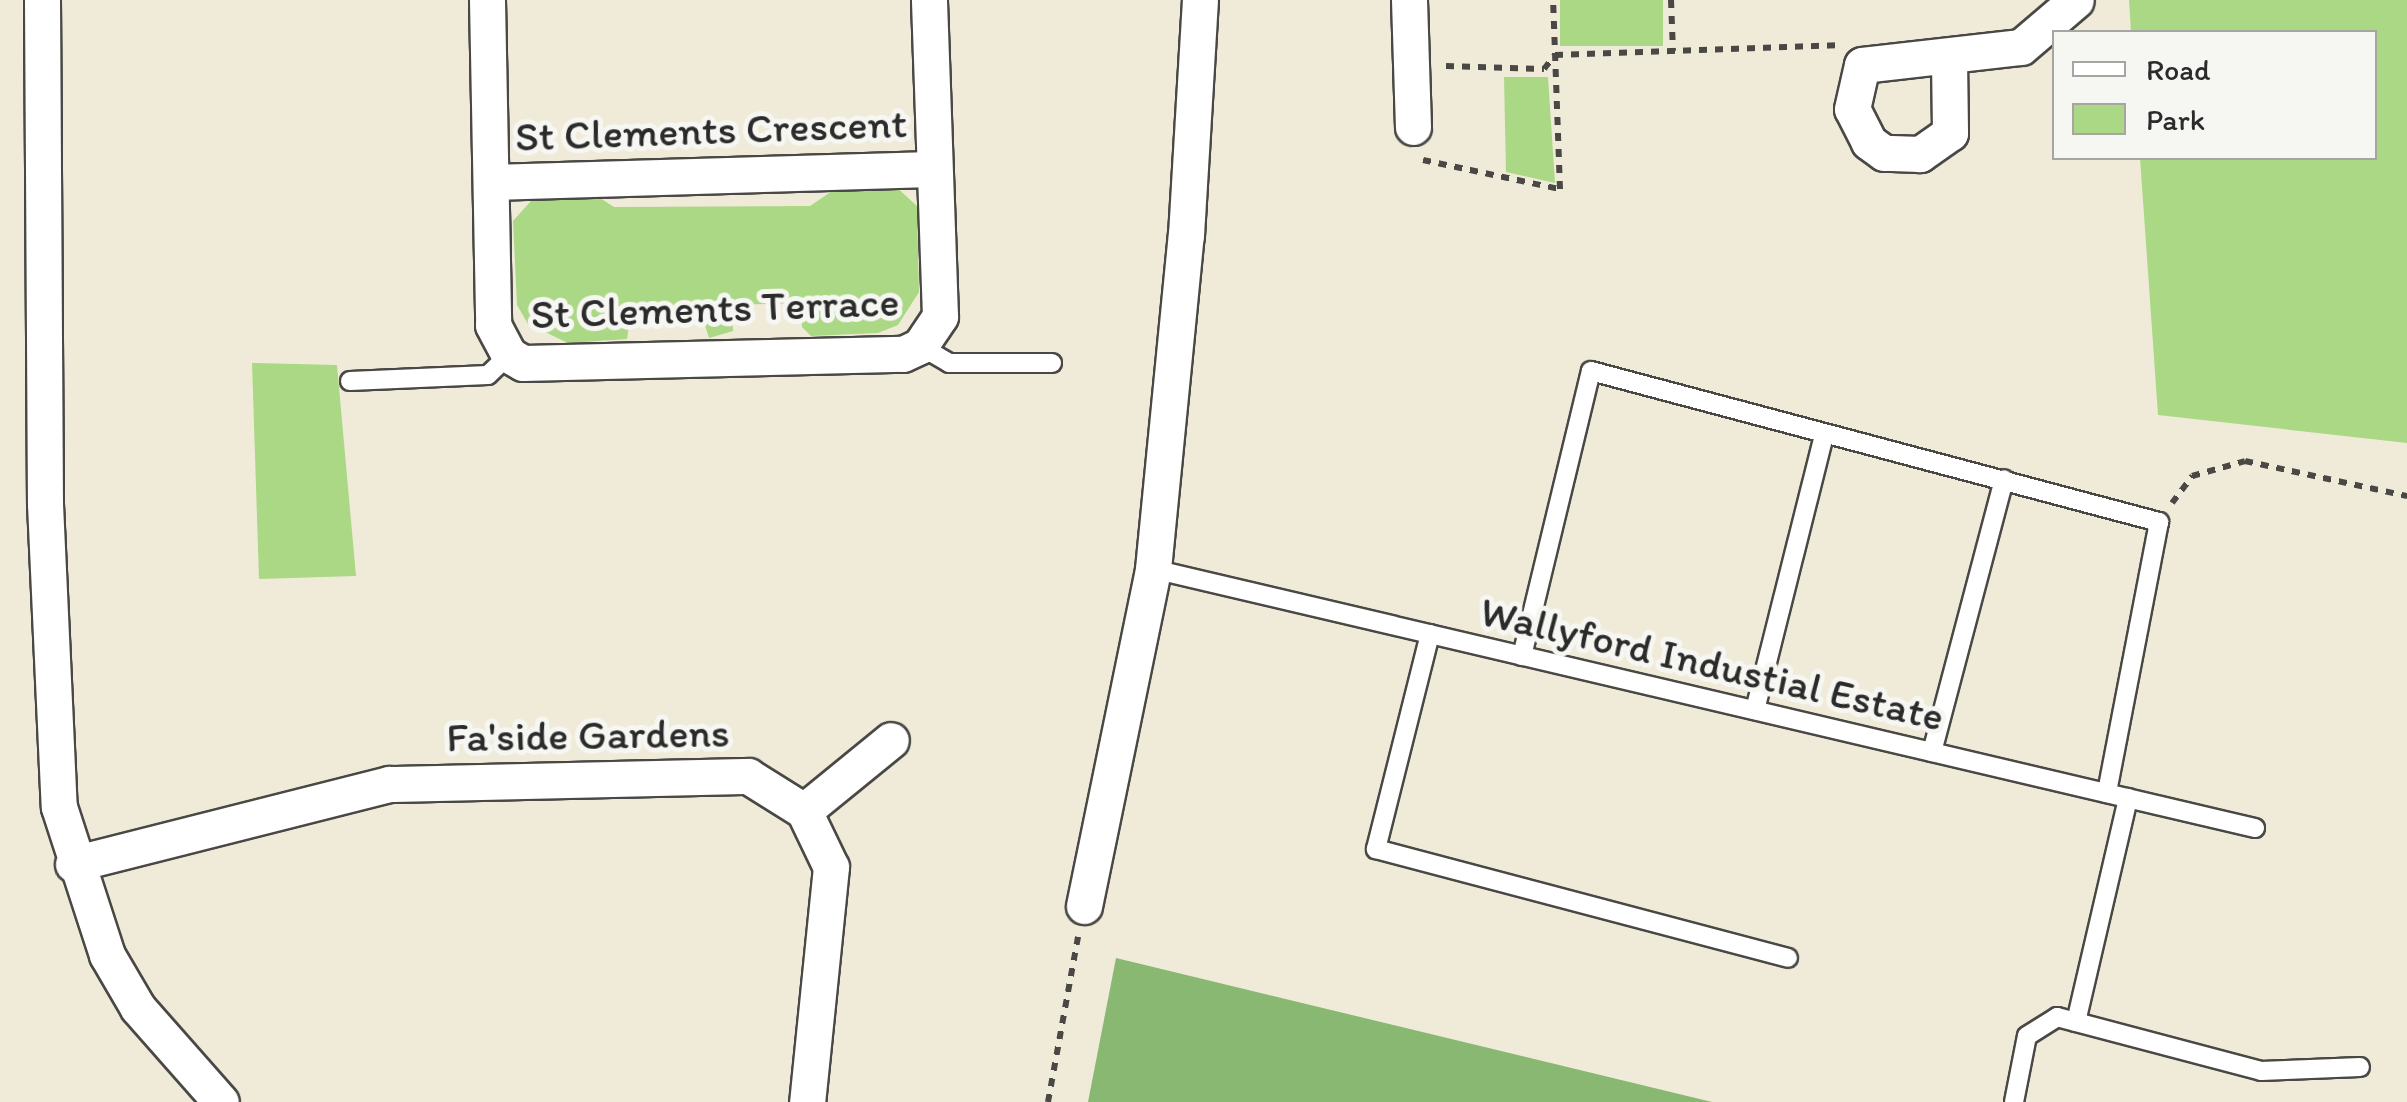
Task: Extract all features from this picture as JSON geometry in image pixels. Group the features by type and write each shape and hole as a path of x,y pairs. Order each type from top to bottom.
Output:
{"street":[{"path":"42,0 50,716 59,807 72,864 107,955 138,1008 220,1102"},
{"path":"487,0 493,325 505,348"},
{"path":"927,339 940,316 928,0"},
{"path":"1084,906 1153,568 1186,235 1200,0"},
{"path":"1409,0 1413,127"},
{"path":"1950,59 1950,133 1937,146 1901,156 1884,152 1858,128 1852,110 1862,65 1950,59 2020,47 2076,0"},
{"name":"St Clements Crescent","path":"492,182 932,169"},
{"name":"St Clements Terrace","path":"505,348 523,363 580,362 903,354 927,339"},
{"path":"804,811 891,740"},
{"name":"Fa'side Gardens","path":"72,864 389,784 726,772 770,784 804,811 826,846 833,888 806,1102"}],"lane":[{"path":"927,339 948,363 1052,363"},
{"path":"350,381 488,375 505,348"},
{"path":"1522,656 1591,370 1824,436 2004,479 2158,522 2107,793"},
{"path":"1755,710 1824,436"},
{"path":"1932,752 2004,479"},
{"name":"Wallyford Industial Estate","path":"1153,568 2255,828"},
{"path":"1430,634 1376,849 1788,958"},
{"path":"2076,1022 2128,798"},
{"path":"2014,1102 2027,1036 2057,1018 2261,1071 2360,1067"}],"path":[{"path":"1413,127 1414,158 1560,189 1553,0"},
{"path":"1671,0 1673,51"},
{"path":"1411,61 1472,70 1544,69 1556,55 1839,45 1862,65"},
{"path":"2158,522 2192,476 2245,462 2407,496"},
{"path":"1048,1102 1084,906"}],"green space":[{"path":"1560,0 1663,0 1663,46 1560,46"},
{"path":"2129,0 2407,0 2407,443 2158,415 2140,160 2377,160 2377,30 2131,30"},
{"path":"1504,77 1548,77 1555,183 1506,172"},
{"path":"844,183 893,184 917,206 919,292 898,325 878,333 811,336 802,327 801,303 732,305 733,331 709,338 699,306 632,306 627,339 568,343 528,324 517,305 513,221 538,193 592,193 614,207 810,206"},
{"path":"252,363 337,365 356,576 259,579"},
{"path":"1116,958 1712,1102 1088,1102"}]}
